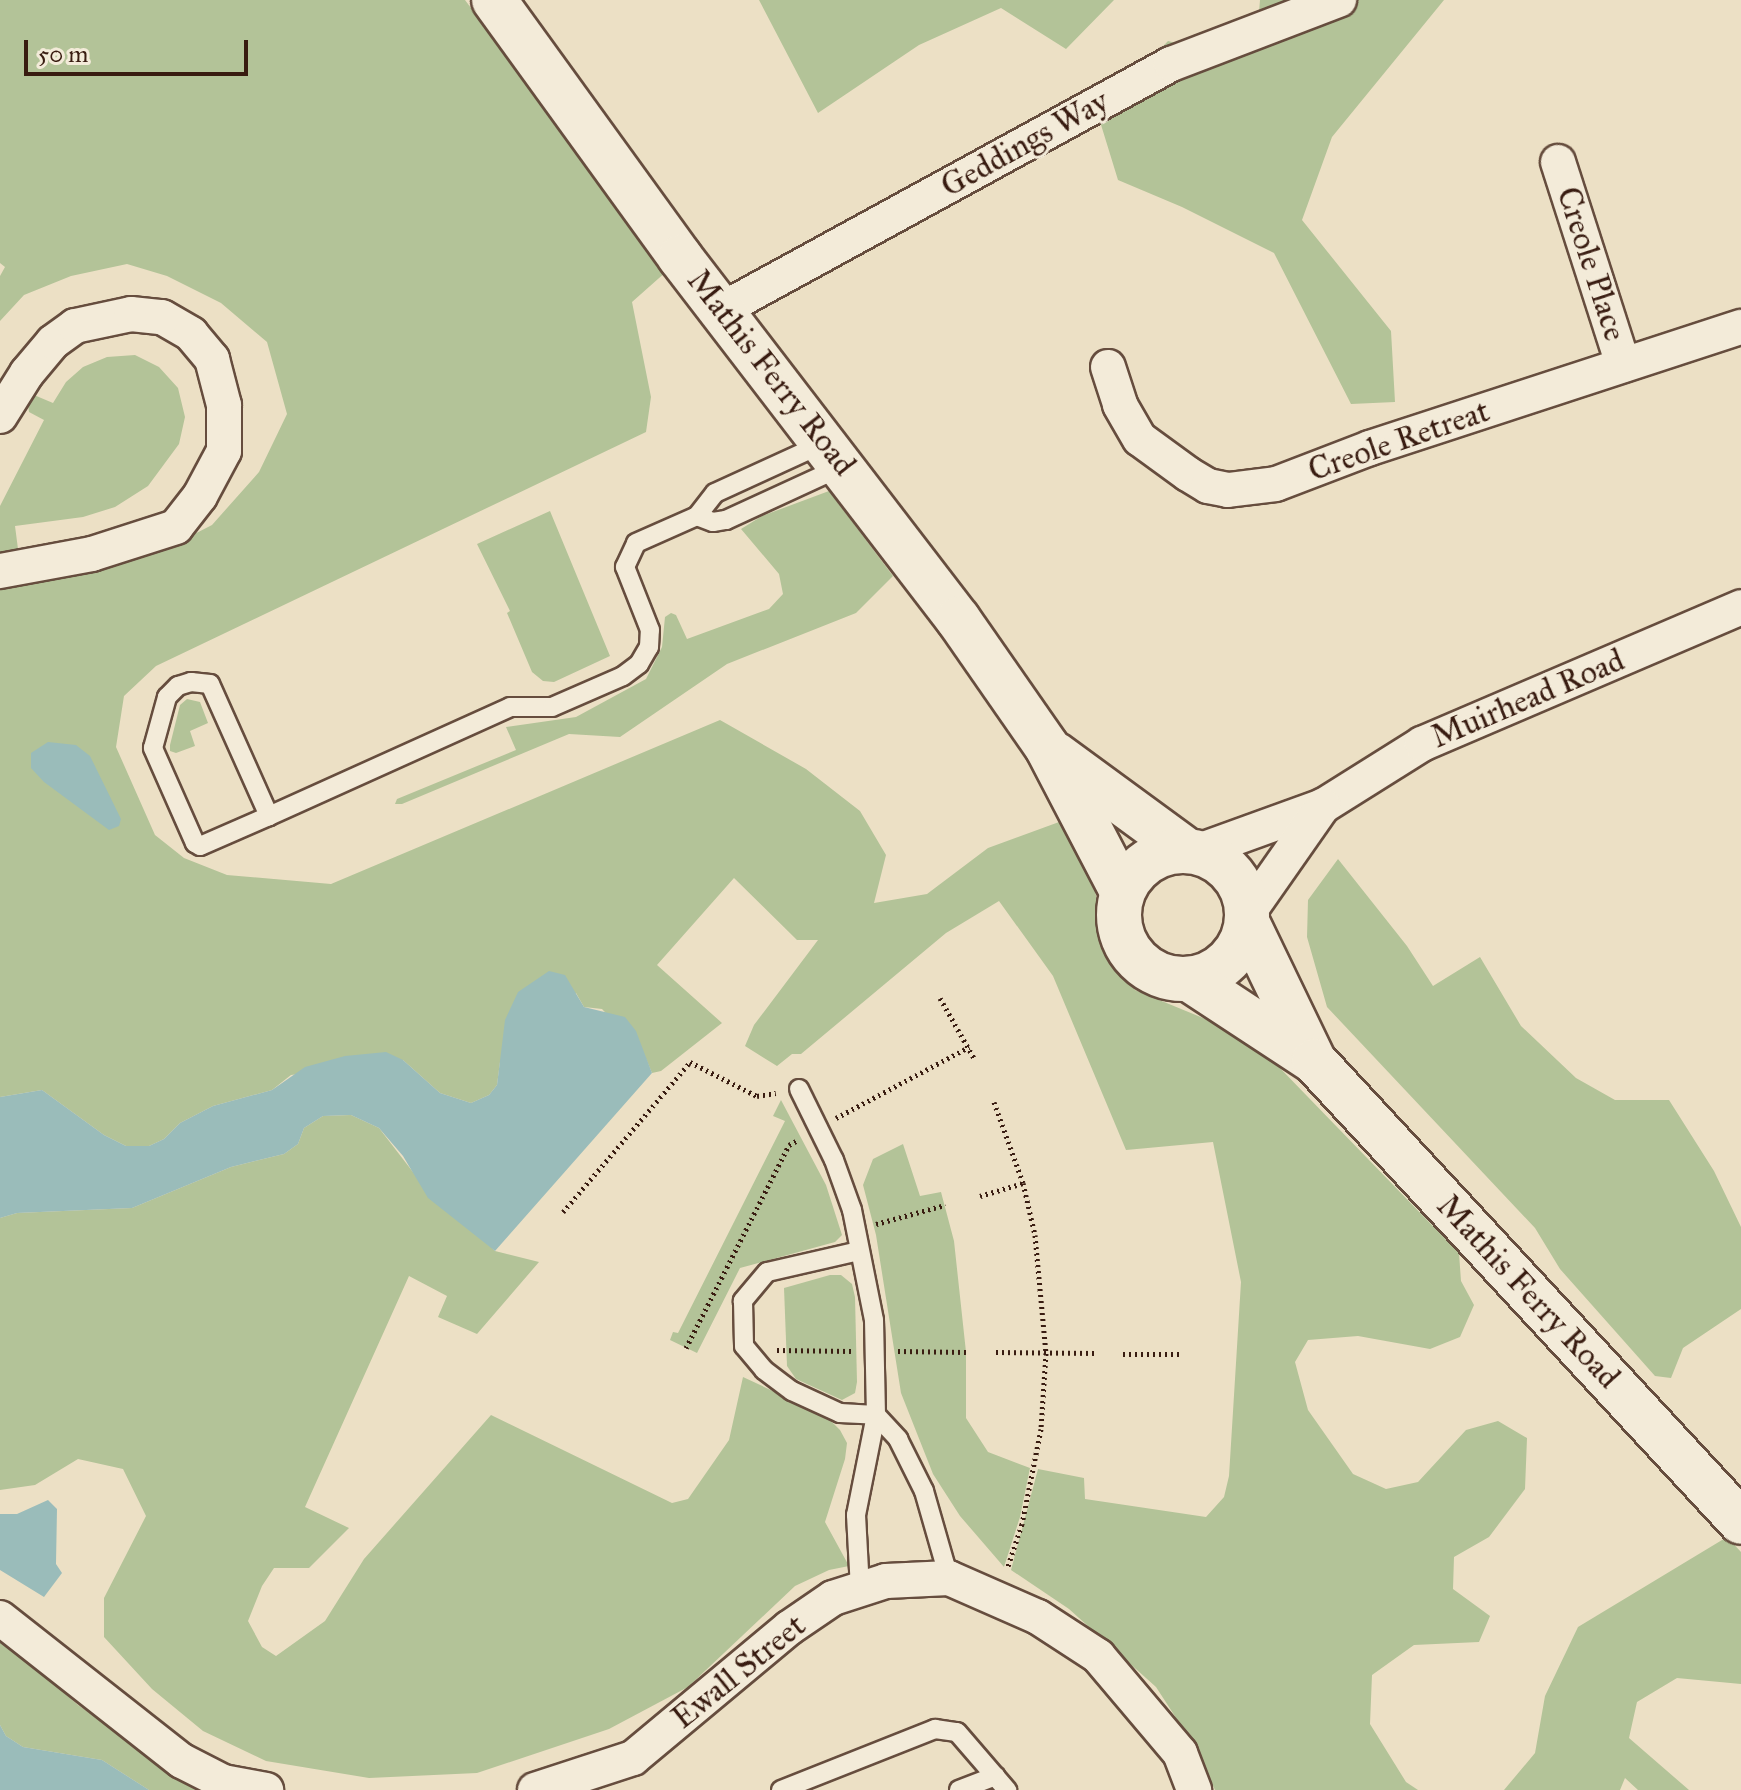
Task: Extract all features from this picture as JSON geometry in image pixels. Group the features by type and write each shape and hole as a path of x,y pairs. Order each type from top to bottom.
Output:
{"main road":[{"name":"Mathis Ferry Road","path":"494,0 721,310 920,564 1047,747 1122,891"},
{"name":"Mathis Ferry Road","path":"1047,747 1191,851"},
{"path":"1191,851 1227,867 1241,888 1248,918 1234,954 1222,967 1189,979 1157,974 1131,954 1119,924 1122,891 1132,874 1147,860 1166,852 1191,851"},
{"name":"Mathis Ferry Road","path":"1248,918 1314,1061"},
{"name":"Mathis Ferry Road","path":"1189,979 1314,1061 1741,1522"}],"street":[{"name":"Geddings Way","path":"721,310 1171,64 1339,0"},
{"name":"Creole Place","path":"1558,162 1623,365"},
{"path":"0,416 27,373 53,342 75,326 131,314 162,317 191,334 212,359 224,405 224,451 200,496 176,527 92,554 0,571"},
{"name":"Creole Retreat","path":"1108,367 1120,405 1140,439 1208,486 1228,490 1276,484 1370,448 1741,327"},
{"name":"Muirhead Road","path":"1191,851 1323,806 1422,744 1741,607"},
{"name":"Muirhead Road","path":"1248,918 1323,806"},
{"path":"949,1578 1038,1617 1098,1656 1180,1753 1194,1790"},
{"name":"Ewall Street","path":"535,1790 633,1758 789,1628 833,1598 886,1581 949,1578"},
{"path":"0,1618 182,1761 223,1782 266,1790"}],"lane":[{"path":"697,516 713,522 726,520 834,454"},
{"path":"269,816 214,691 203,682 178,686 167,697 153,748 195,843 200,846 269,816 510,707 552,707 623,676 639,664 649,647 650,630 625,567 636,543 697,516 715,493 834,454"},
{"path":"799,1089 834,1160 852,1210 874,1320 876,1415 856,1515 860,1589"},
{"path":"859,1251 767,1272 743,1301 744,1346 764,1370 792,1391 840,1413 876,1415 898,1439 924,1491 949,1578"},
{"path":"781,1790 935,1729 957,1732 1001,1783"},
{"path":"959,1790 1001,1783"}],"path":[{"path":"940,998 974,1058"},
{"path":"831,1121 969,1047"},
{"path":"563,1212 690,1062 757,1096 799,1089"},
{"path":"994,1102 1023,1183 1042,1277 1046,1353 1041,1429 1034,1469 1022,1524 997,1597"},
{"path":"686,1348 789,1145 802,1137"},
{"path":"980,1196 1023,1183"},
{"path":"873,1225 945,1205"},
{"path":"744,1346 858,1351"},
{"path":"893,1351 966,1352"},
{"path":"996,1352 1096,1353"},
{"path":"1123,1354 1180,1354"}],"green space":[{"path":"0,0 465,0 667,271 632,302 651,397 646,432 156,666 124,696 116,747 155,835 184,858 227,875 331,884 720,720 806,769 860,811 886,855 874,903 927,894 988,848 1070,818 1088,857 1106,944 1135,990 1220,1025 1277,1065 1459,1253 1461,1281 1474,1305 1460,1337 1430,1349 1358,1336 1308,1340 1295,1362 1308,1410 1353,1474 1386,1489 1418,1482 1466,1430 1498,1421 1527,1438 1525,1489 1489,1537 1454,1557 1453,1589 1490,1616 1479,1642 1414,1645 1372,1675 1370,1724 1406,1782 1418,1790 1215,1790 1195,1747 1156,1687 1069,1609 1011,1570 1038,1469 1084,1478 1085,1499 1206,1517 1224,1497 1229,1476 1241,1282 1213,1142 1126,1150 1053,976 999,901 946,933 801,1054 792,1054 777,1066 745,1046 754,1025 818,940 797,940 734,878 657,965 722,1023 661,1071 652,1073 644,1054 602,1009 584,1007 576,993 500,1062 497,1085 489,1095 471,1103 440,1093 403,1060 291,1075 272,1090 213,1106 180,1123 164,1139 149,1146 126,1146 104,1135 42,1090 0,1097 0,590 171,546 212,525 259,472 287,414 267,342 221,303 167,276 127,264 71,276 24,295 0,321 0,276 5,267 0,263"},
{"path":"759,0 1114,0 1066,49 1001,8 919,45 818,113"},
{"path":"1260,0 1444,0 1332,137 1302,220 1391,331 1395,402 1351,404 1274,253 1182,207 1118,180 1098,115 1168,41 1226,56 1259,12"},
{"path":"135,355 159,367 178,388 185,417 179,444 148,486 115,507 83,517 15,526 18,549 10,554 0,552 0,506 44,420 29,412 28,405 34,395 53,403 66,382 83,367 107,357"},
{"path":"829,491 893,576 856,613 727,664 620,737 569,734 402,804 395,804 397,799 516,750 506,727 576,717 646,679 662,647 665,617 671,613 676,615 687,639 769,609 783,594 779,574 741,529 762,516"},
{"path":"550,511 610,656 554,682 543,681 532,672 507,613 510,611 477,544"},
{"path":"187,699 200,702 208,723 190,731 195,746 176,753 170,751 170,745 180,705"},
{"path":"1338,859 1407,946 1433,986 1480,957 1521,1026 1576,1078 1615,1100 1669,1100 1714,1171 1741,1227 1741,1309 1683,1348 1671,1378 1655,1376 1560,1269 1535,1228 1327,1007 1307,937 1308,900"},
{"path":"781,1100 826,1185 842,1235 835,1242 740,1268 697,1353 670,1340 673,1332 678,1333 785,1121 773,1116"},
{"path":"351,1115 379,1128 416,1176 495,1251 539,1262 477,1334 438,1317 447,1296 409,1276 305,1507 349,1528 309,1568 274,1568 262,1586 248,1621 262,1647 276,1656 325,1621 364,1559 491,1415 672,1503 688,1499 729,1440 743,1377 826,1416 840,1430 847,1443 845,1459 825,1522 849,1566 829,1570 795,1586 688,1687 609,1729 477,1773 369,1778 266,1761 203,1731 152,1689 104,1637 104,1598 146,1516 123,1469 78,1459 35,1485 0,1490 0,1218 17,1213 132,1208 231,1167 284,1154 298,1144 304,1128 323,1116"},
{"path":"903,1144 920,1196 941,1192 954,1241 966,1352 966,1418 988,1452 1030,1468 1020,1517 1004,1567 960,1516 933,1474 901,1393 876,1235 863,1185 873,1159"},
{"path":"830,1275 841,1275 852,1284 855,1297 857,1382 855,1393 842,1400 796,1379 787,1366 784,1288"},
{"path":"1727,1537 1741,1552 1741,1684 1677,1678 1637,1702 1629,1738 1689,1790 1638,1790 1625,1778 1620,1790 1504,1790 1535,1753 1545,1696 1578,1627"},
{"path":"0,1637 78,1705 191,1783 212,1790 149,1790 102,1760 23,1747 6,1736 0,1725"}],"water":[{"path":"48,742 76,745 90,756 121,819 119,826 109,830 44,782 31,768 31,753"},
{"path":"549,971 565,975 584,1007 625,1017 636,1031 652,1073 495,1251 428,1198 403,1156 379,1128 351,1115 323,1116 304,1128 298,1144 284,1154 231,1167 132,1208 17,1213 0,1218 0,1097 42,1090 104,1135 126,1146 149,1146 164,1139 180,1123 213,1106 272,1090 305,1067 345,1056 386,1052 403,1060 440,1093 471,1103 489,1095 497,1085 505,1020 518,992"},
{"path":"48,1500 57,1509 56,1564 62,1573 44,1597 0,1570 0,1514 17,1514"},
{"path":"0,1725 6,1736 23,1747 102,1760 149,1790 0,1790"}]}
